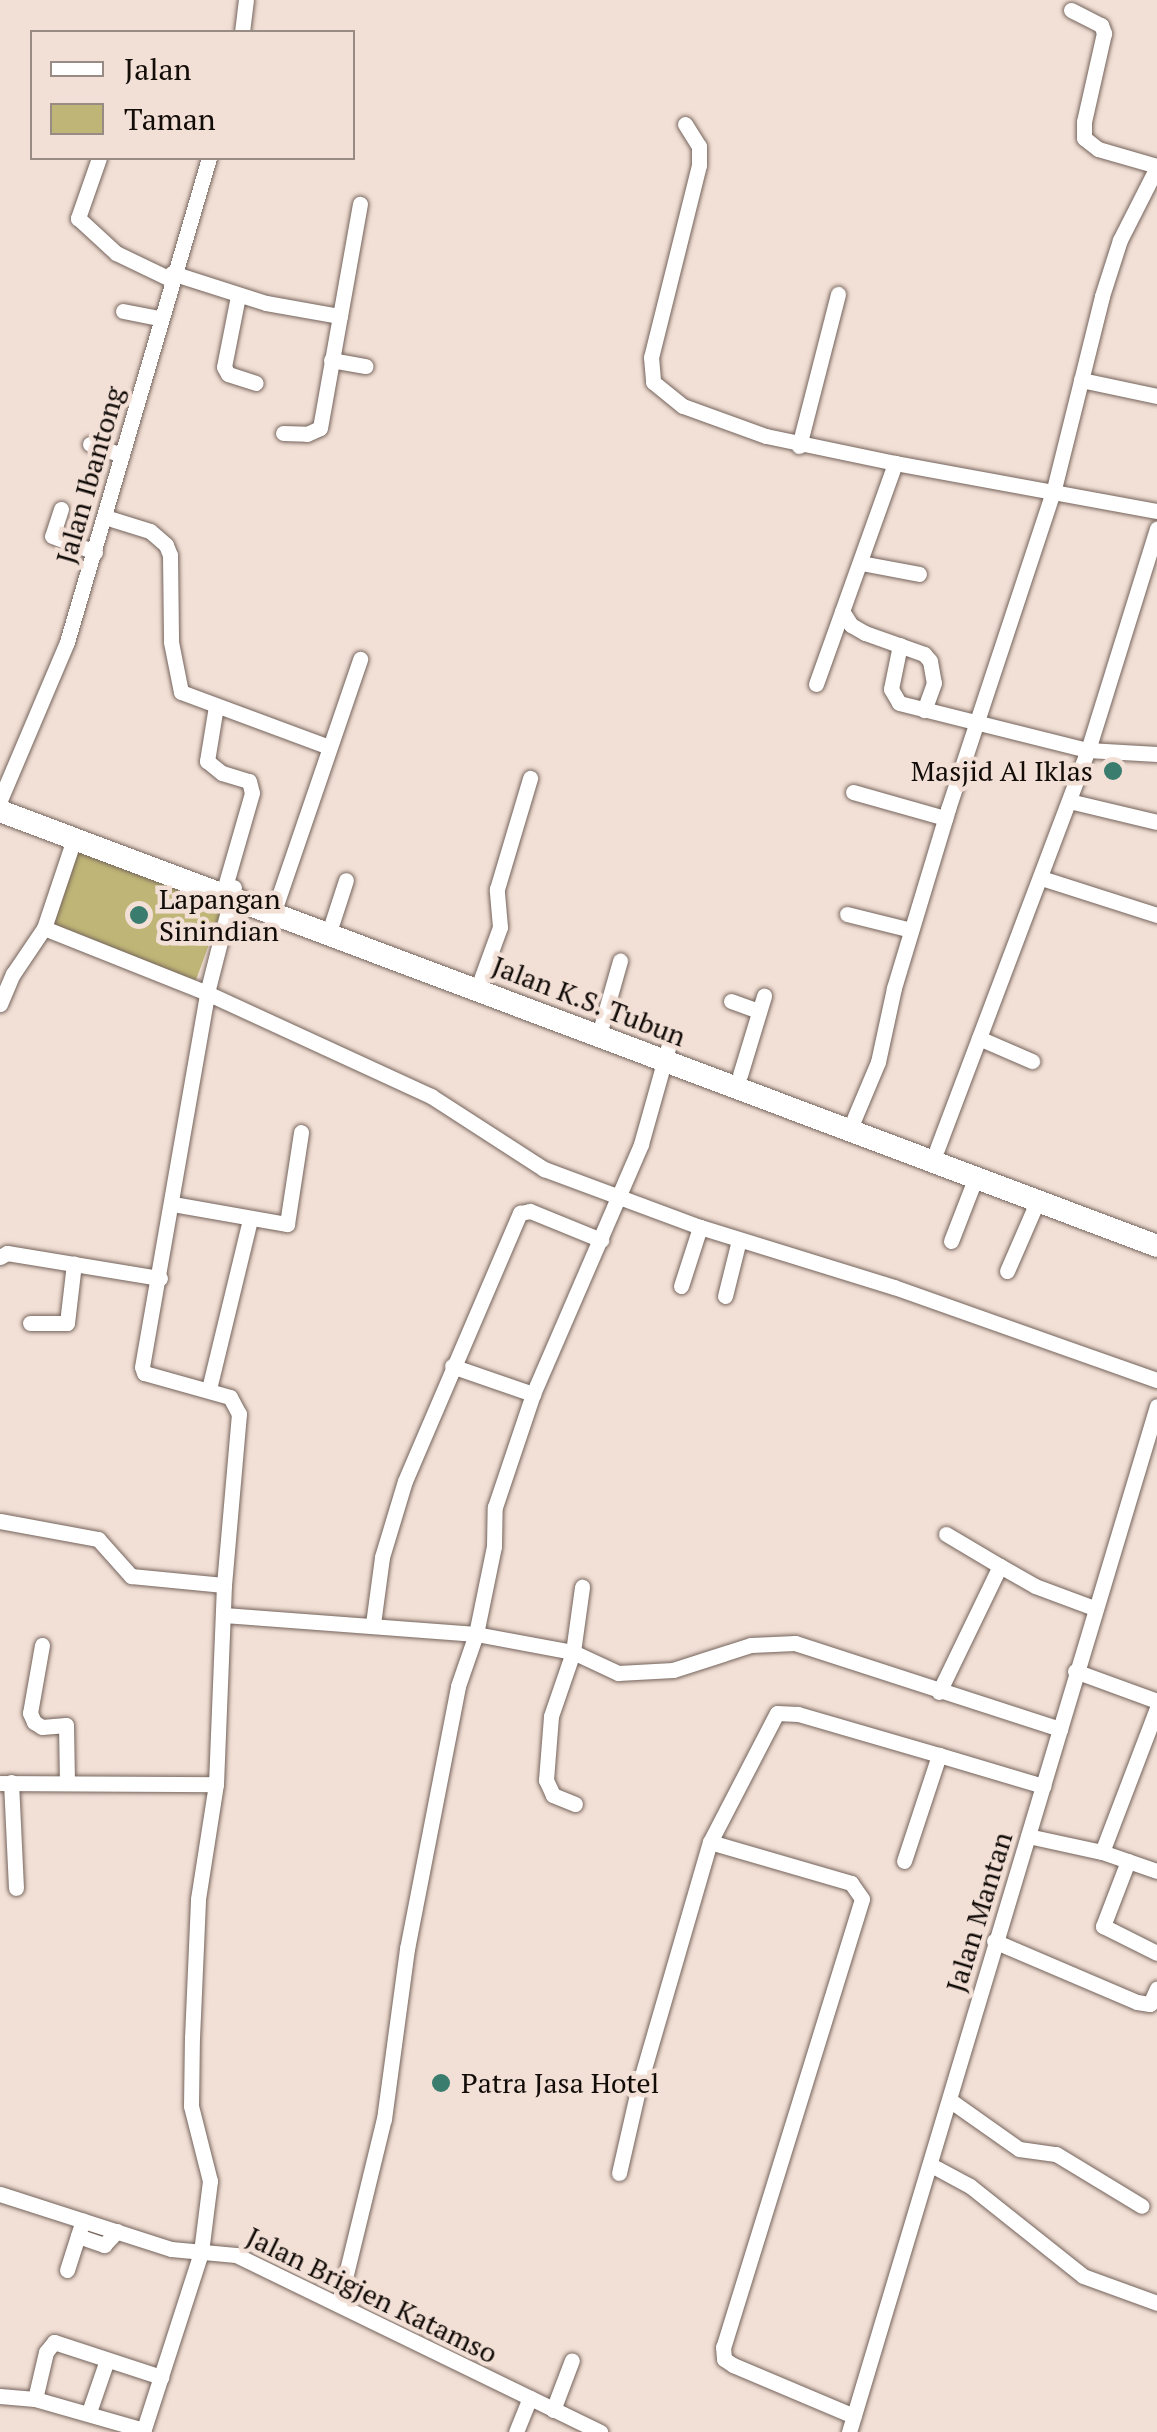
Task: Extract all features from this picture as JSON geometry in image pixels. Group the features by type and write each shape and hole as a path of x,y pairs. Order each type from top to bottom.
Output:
{"highway":[{"name":"Jalan K.S. Tubun","path":"0,799 666,1054 974,1179 1157,1246"},
{"name":"Jalan K.S. Tubun","path":"0,811 74,839 277,902 602,1024 666,1054 740,1075 1157,1232"}],"street":[{"path":"242,30 246,0"},
{"path":"854,1119 878,1062 911,930 945,818 1054,490 1120,240 1157,167 1098,149 1084,138 1104,33 1102,25 1071,10"},
{"path":"685,124 699,146 698,166 651,357 651,375 661,391 683,406 799,446 1157,511"},
{"path":"99,160 78,218 116,254 238,296 340,316"},
{"name":"Jalan Ibantong","path":"0,799 67,642 171,276 208,160"},
{"path":"283,433 306,434 320,428 360,204"},
{"path":"799,446 838,294"},
{"path":"238,296 224,367 228,374 256,382"},
{"path":"123,311 159,318"},
{"path":"331,360 365,366"},
{"path":"1081,380 1157,396"},
{"path":"90,444 122,455"},
{"path":"816,684 895,463"},
{"path":"61,509 52,536 95,552"},
{"path":"105,517 150,531 166,545 178,684 186,695 329,747"},
{"path":"937,1149 1088,750 1157,528"},
{"path":"861,564 918,574"},
{"path":"842,611 851,625 865,634 924,654 934,670 924,710"},
{"path":"900,645 892,697 924,710 1088,750 1157,754"},
{"path":"277,902 360,659"},
{"path":"0,2396 36,2398 144,2431 202,2252 210,2181 192,2106 198,1899 216,1784 224,1585 239,1414 230,1398 209,1389 144,1374 144,1342 160,1278 207,993 252,788 249,780 222,773 208,761 216,706"},
{"path":"481,979 500,927 497,890 530,778"},
{"path":"852,792 945,818"},
{"path":"1069,801 1157,822"},
{"path":"0,1004 13,974 44,928 74,839"},
{"path":"1040,878 1157,915"},
{"path":"332,923 346,880"},
{"path":"848,914 911,930"},
{"path":"44,928 207,993 431,1096 544,1169 739,1240 894,1287 1157,1380"},
{"path":"602,1024 620,961"},
{"path":"731,1001 762,1003 740,1075"},
{"path":"980,1038 1032,1061"},
{"path":"339,2302 384,2120 407,1949 458,1686 476,1634 494,1546 495,1508 533,1394 642,1144 666,1054"},
{"path":"173,1204 287,1224 301,1132"},
{"path":"950,1241 974,1179"},
{"path":"1007,1271 1037,1202"},
{"path":"374,1624 386,1537 452,1366 522,1211 601,1240"},
{"path":"209,1389 250,1219"},
{"path":"681,1286 700,1226"},
{"path":"725,1296 739,1240"},
{"path":"0,1257 6,1253 160,1278"},
{"path":"30,1322 67,1323 74,1263"},
{"path":"452,1366 533,1394"},
{"name":"Jalan Mantan","path":"851,2424 1157,1406"},
{"path":"0,1521 98,1539 131,1576 224,1585"},
{"path":"946,1534 1036,1586 1094,1608"},
{"path":"940,1692 1000,1566"},
{"path":"575,1804 553,1796 546,1780 551,1716 573,1652 582,1587"},
{"path":"224,1615 476,1634 573,1652 618,1673 684,1668 731,1650 785,1642 1060,1728"},
{"path":"42,1645 30,1713 42,1727 66,1726 67,1782"},
{"path":"1075,1672 1157,1704 1102,1852"},
{"path":"620,2172 639,2086 710,1842 777,1713 798,1714 1043,1786"},
{"path":"904,1861 939,1755"},
{"path":"16,1888 6,1783 216,1784"},
{"path":"1028,1836 1102,1852 1157,1871"},
{"path":"710,1842 851,1883 860,1891 860,1906 723,2348 724,2359 733,2365 851,2424"},
{"path":"1128,1861 1102,1922 1104,1929 1157,1953"},
{"path":"994,1942 1137,2002 1150,2004 1157,1988"},
{"path":"951,2101 1019,2148 1056,2154 1142,2206"},
{"path":"931,2165 970,2186 1083,2276 1157,2304"},
{"path":"0,2194 80,2228 67,2270"},
{"name":"Jalan Brigjen Katamso","path":"80,2228 104,2245 117,2230 171,2249 227,2252 339,2302 600,2432"},
{"path":"36,2398 52,2343 161,2376"},
{"path":"89,2412 108,2360"},
{"path":"553,2410 572,2360"},
{"path":"516,2432 530,2398"}],"green space":[{"name":"Lapangan Sinindian","path":"78,848 225,901 196,980 49,927"}],"place":[{"name":"Masjid Al Iklas","path":"1113,771"},
{"name":"Lapangan Sinindian","path":"139,915"},
{"name":"Patra Jasa Hotel","path":"441,2083"}]}
